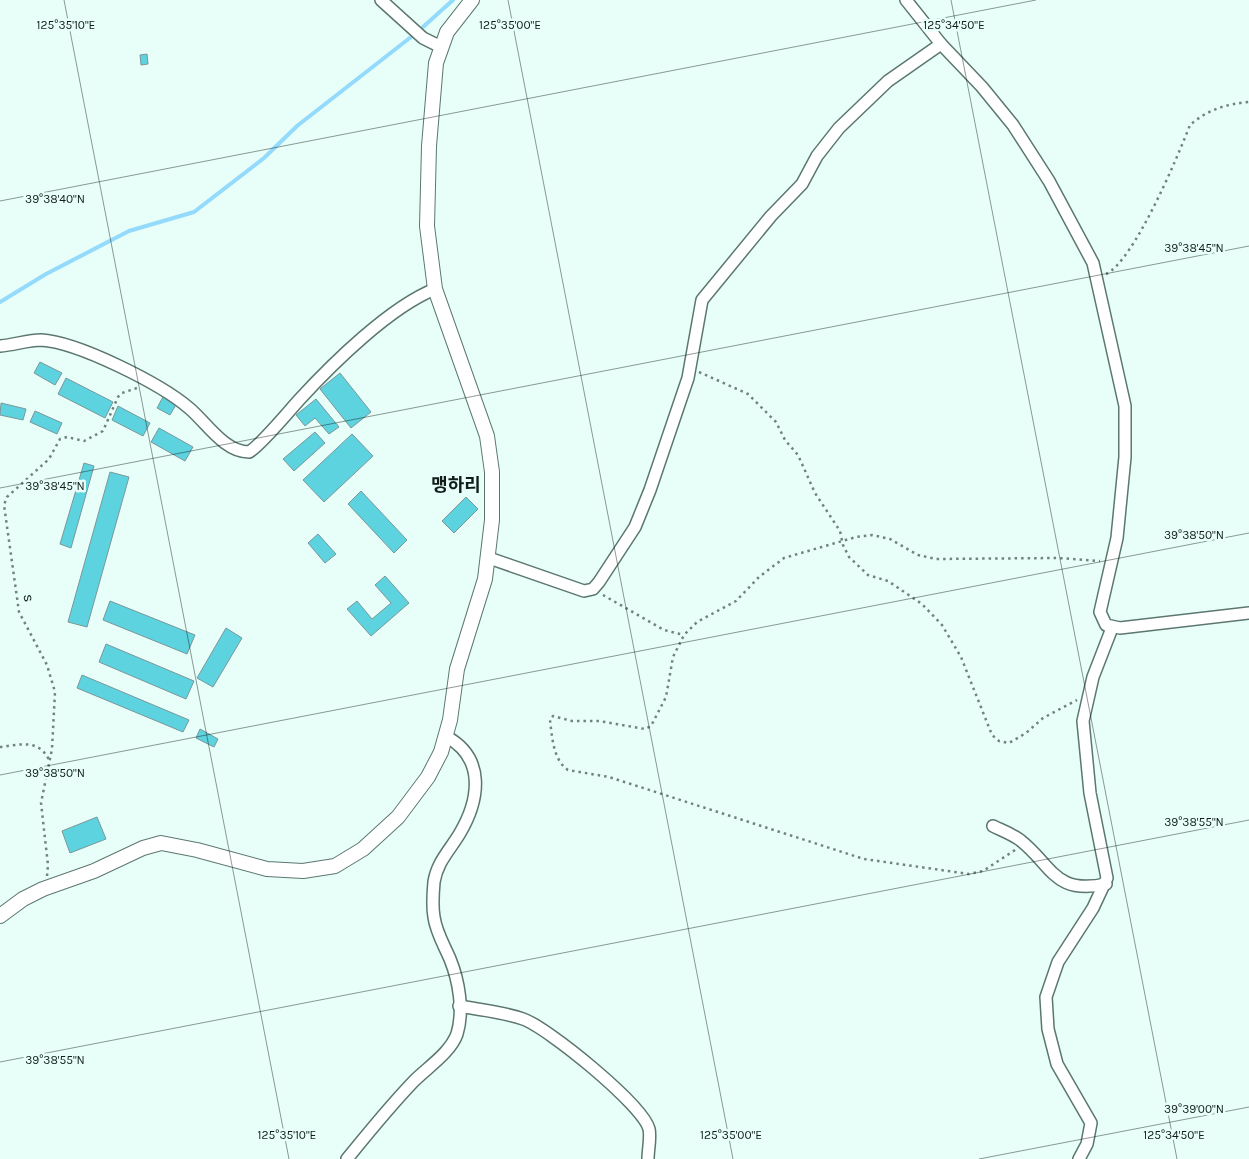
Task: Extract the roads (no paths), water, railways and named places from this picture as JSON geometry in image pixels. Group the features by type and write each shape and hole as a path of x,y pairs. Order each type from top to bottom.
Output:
{"street":[{"path":"381,0 423,38 441,48"},
{"path":"0,916 23,899 43,889 94,872 143,848 161,843 275,870 303,871 335,866 363,849 398,817 428,777 447,737 457,669 478,606 489,558 492,490 487,436 435,289 426,210 436,63 447,32 472,0"},
{"path":"906,0 941,44 991,98 1029,148 1082,240 1098,278 1107,329 1122,391 1126,424 1125,457 1116,538 1100,612 1102,620 1112,628 1249,613"},
{"path":"489,558 584,591 593,589 635,527 674,424 691,368 698,311 702,300 710,288 772,216 802,184 817,156 839,128 888,81 941,44"},
{"path":"0,346 41,340 58,343 144,378 188,407 233,449 248,452 254,449 310,388 366,337 418,296 435,289"},
{"path":"1079,1159 1087,1144 1091,1123 1057,1064 1048,1029 1046,997 1058,962 1093,908 1106,884 1106,871 1090,793 1083,721 1087,700 1100,657 1112,628"},
{"path":"347,1159 414,1082 452,1044 460,1021 457,979 434,916 434,884 442,859 461,832 470,812 477,781 475,771 466,754 456,742 447,737"},
{"path":"992,826 1024,844 1065,884 1097,886 1106,884"},
{"path":"459,1006 525,1019 582,1060 617,1089 640,1114 649,1130 648,1159"}],"waterway":[{"path":"423,27 453,0"},
{"path":"0,302 46,274 129,231 194,212 264,158 297,126 411,37"}],"district":[{"name":"맹하리","path":"456,485"}]}
